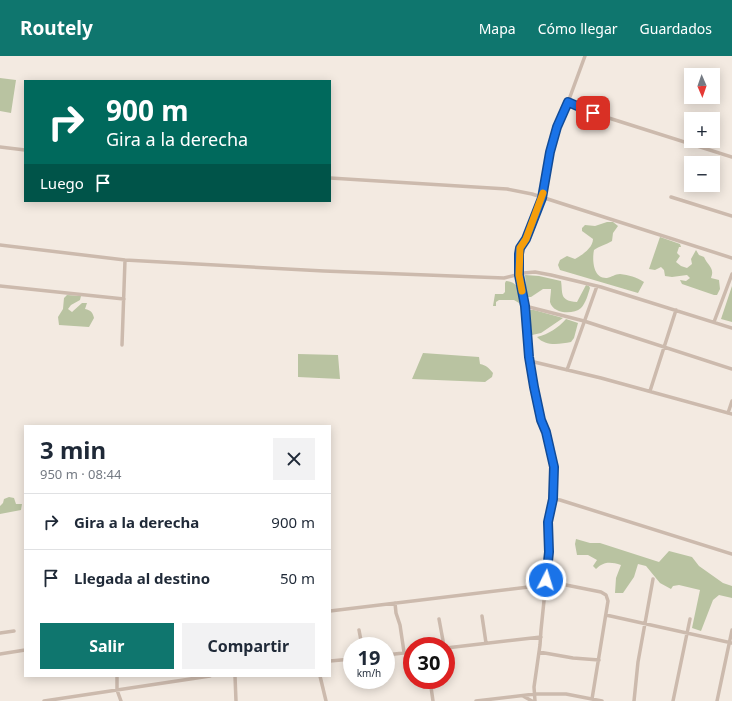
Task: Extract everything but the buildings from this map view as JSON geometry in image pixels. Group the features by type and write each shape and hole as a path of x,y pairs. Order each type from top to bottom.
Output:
{"street":[{"path":"535,701 534,687 541,637 549,552 548,522 553,499 554,467 553,456 541,420 530,361 525,306 519,275 520,248 526,239 542,198 550,152 557,127 585,56"},
{"path":"568,102 593,113 732,157"},
{"path":"0,148 24,150"},
{"path":"331,178 507,189 542,198 732,258"},
{"path":"671,197 732,216"},
{"path":"0,245 125,260 324,271 504,278 535,272 597,286 732,328"},
{"path":"122,346 125,260"},
{"path":"714,322 732,274"},
{"path":"0,286 124,299"},
{"path":"567,370 597,286"},
{"path":"525,306 584,321 732,369"},
{"path":"650,391 676,310"},
{"path":"530,361 650,391 730,414 732,401"},
{"path":"553,499 639,524 732,554"},
{"path":"634,701 638,662 653,579"},
{"path":"331,611 546,583 601,592 606,594 608,601 592,699"},
{"path":"396,603 396,613 403,646"},
{"path":"606,615 731,642"},
{"path":"482,616 486,643"},
{"path":"439,619 443,637"},
{"path":"673,701 690,619"},
{"path":"358,630 360,637"},
{"path":"717,701 731,642 732,630"},
{"path":"0,633 14,631"},
{"path":"455,646 541,637"},
{"path":"0,654 24,650"},
{"path":"539,652 573,658 599,660"},
{"path":"331,661 343,660"},
{"path":"118,677 117,690 121,701"},
{"path":"44,701 198,677"},
{"path":"235,677 236,701"},
{"path":"320,677 326,701"},
{"path":"431,689 433,701"},
{"path":"476,701 535,694 566,694 602,701"},
{"path":"522,696 532,701"}],"green space":[{"path":"0,78 16,80 11,113 0,111"},
{"path":"607,222 613,222 618,226 613,233 612,241 594,250 594,268 602,277 607,278 620,274 644,282 638,293 560,270 558,265 560,260 567,256 575,259 584,253 593,242 593,239 582,231 582,228 585,225 595,226"},
{"path":"660,237 680,244 681,247 679,247 677,253 680,256 676,262 681,266 687,268 692,264 691,259 696,250 699,255 704,257 712,269 711,278 719,280 720,289 717,295 682,284 680,280 686,281 690,278 687,275 672,277 665,276 664,270 661,267 655,270 649,269"},
{"path":"525,275 539,276 561,281 563,296 567,300 571,301 577,302 586,285 589,286 590,288 586,301 581,308 573,312 559,311 552,306 550,302 551,289 543,289 531,297 527,297"},
{"path":"506,281 515,284 519,290 523,307 522,309 519,303 514,300 499,300 496,302 496,306 493,306 495,294 503,294 505,292"},
{"path":"732,286 732,322 721,319"},
{"path":"67,295 81,296 80,300 71,305 68,309 72,312 82,303 87,303 85,309 91,312 94,318 89,327 59,325 58,317 63,309 64,298"},
{"path":"527,310 534,310 563,318 541,333 532,335"},
{"path":"566,319 578,323 574,338 571,342 549,344 537,337 553,330"},
{"path":"423,353 479,357 480,364 487,367 493,373 492,377 485,382 412,379"},
{"path":"298,354 338,355 340,379 298,377"},
{"path":"9,497 14,498 16,504 22,504 21,510 0,514 0,506 4,499"},
{"path":"576,539 590,543 600,543 659,562 669,551 692,557 699,566 723,583 732,586 732,598 719,595 713,600 701,631 692,628 700,590 679,585 673,586 671,589 660,583 646,566 638,564 634,577 623,593 615,593 616,578 621,565 608,563 596,569 593,566 597,560 588,555 577,555 575,544"}],"slow traffic":[{"path":"522,291 519,275 520,248 526,239 543,193"}],"route":[{"path":"546,580 549,552 548,522 553,499 554,467 553,456 541,420 529,357 525,306 519,275 519,254 520,248 526,239 542,198 550,152 557,127 568,102 593,113"}]}
